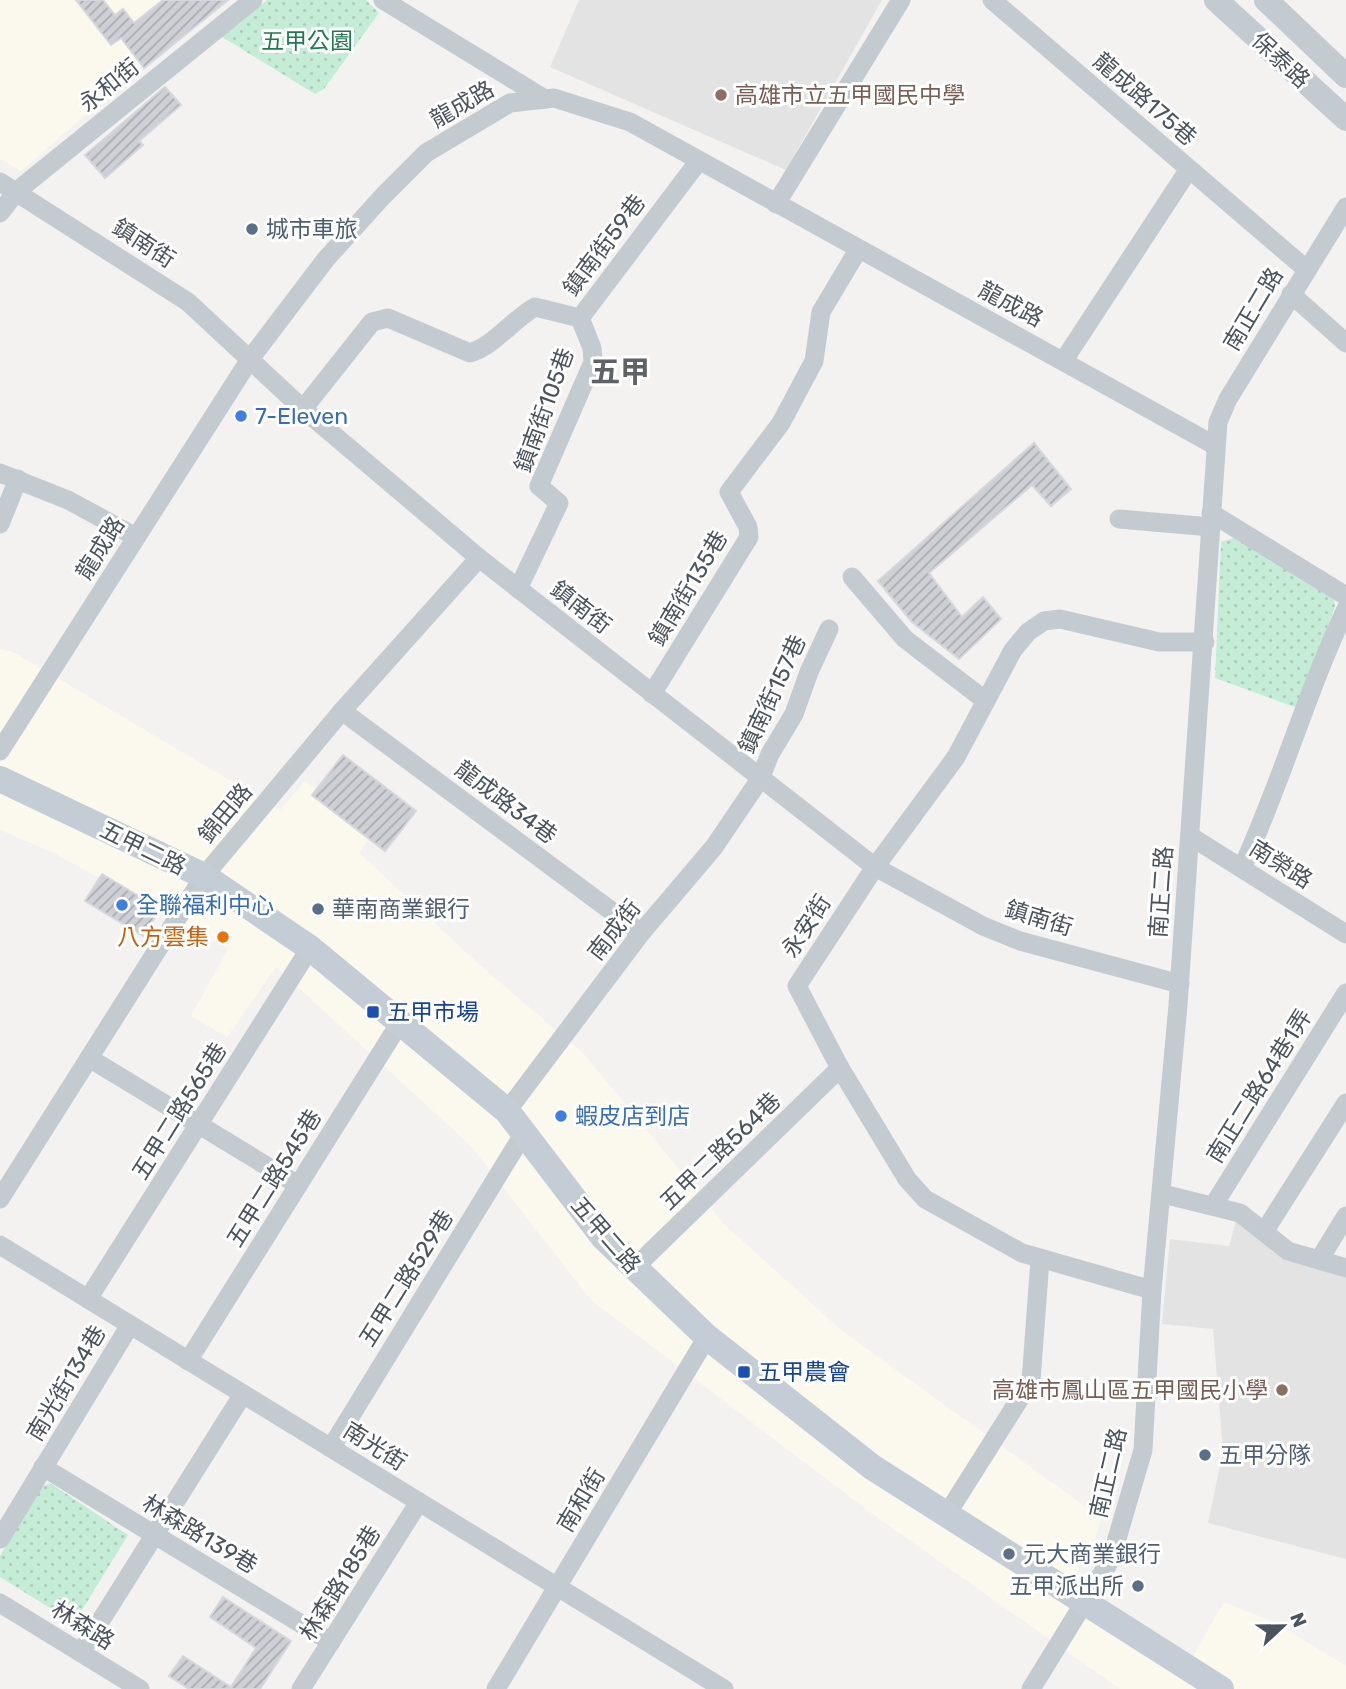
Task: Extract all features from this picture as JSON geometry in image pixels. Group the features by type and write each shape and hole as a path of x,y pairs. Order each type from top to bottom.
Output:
{"main road":[{"name":"五甲二路","path":"0,779 204,876 310,948 507,1111 604,1238 633,1269 707,1337 872,1467 1085,1605 1221,1689"}],"street":[{"name":"永和街","path":"0,213 8,187 253,0"},
{"path":"383,0 545,99"},
{"path":"775,204 901,0"},
{"name":"龍成路175巷","path":"992,0 1189,169 1064,360"},
{"name":"保泰路","path":"1216,0 1346,119"},
{"name":"保泰路","path":"1266,0 1346,76"},
{"name":"龍成路","path":"0,751 250,359 326,259 426,153 510,103 554,98 630,122 1214,445"},
{"name":"鎮南街59巷","path":"303,409 372,323 388,318 470,353 484,349 516,318 536,307 580,318 698,162"},
{"path":"1189,169 1306,270"},
{"name":"鎮南街","path":"8,187 188,302 226,334 303,409 479,558 875,867 971,920 1020,941 1180,984"},
{"name":"南正二路","path":"1031,1689 1111,1559 1143,1450 1152,1290 1163,1194 1205,642 1214,445 1218,422 1228,399 1346,207"},
{"name":"鎮南街135巷","path":"652,694 749,537 747,527 729,492 781,423 814,361 821,312 858,250"},
{"path":"1292,294 1346,343"},
{"name":"鎮南街105巷","path":"519,589 559,503 539,486 593,362 593,348 580,318"},
{"path":"0,524 9,476 68,500 136,537"},
{"path":"1119,519 1211,520 1346,596"},
{"name":"錦田路","path":"0,1199 204,876 342,711 479,558"},
{"path":"852,577 905,639 986,701"},
{"path":"1242,868 1268,811 1328,647 1346,609"},
{"name":"永安街","path":"1152,1290 1040,1260 953,1214 915,1190 840,1068 797,986 875,867 956,757 1013,650 1028,632 1044,621 1060,619 1158,642 1205,642"},
{"name":"鎮南街157巷","path":"760,779 770,754 794,714 808,671 829,629"},
{"name":"龍成路34巷","path":"342,711 641,933"},
{"name":"南成街","path":"507,1111 641,933 714,847 760,779"},
{"name":"南榮路","path":"1190,836 1346,934"},
{"name":"五甲二路565巷","path":"88,1299 310,948"},
{"name":"南正二路64巷1弄","path":"1213,1206 1346,993"},
{"name":"五甲二路545巷","path":"188,1361 401,1021"},
{"path":"89,1058 298,1185"},
{"name":"五甲二路564巷","path":"633,1269 840,1068"},
{"path":"1264,1232 1346,1103"},
{"name":"五甲二路529巷","path":"331,1448 524,1133"},
{"path":"1163,1194 1240,1213 1289,1251 1346,1268"},
{"path":"1319,1260 1346,1216"},
{"name":"南光街","path":"0,1245 724,1689"},
{"path":"947,1514 1031,1381 1040,1260"},
{"name":"南光街134巷","path":"0,1539 130,1325"},
{"name":"南和街","path":"496,1689 707,1337"},
{"path":"81,1652 243,1394"},
{"name":"林森路139巷","path":"43,1467 331,1642"},
{"name":"林森路185巷","path":"301,1689 419,1502"},
{"name":"林森路","path":"0,1603 140,1689"}],"shaded area":[{"path":"0,0 218,0 21,171 0,159"},
{"name":"高雄市立五甲國民中學","path":"579,0 882,0 786,170 550,67"},
{"path":"0,649 15,653 280,810 305,781 375,830 359,853 481,966 583,1053 725,1225 841,1330 1101,1518 1094,1543 1072,1581 1193,1656 1224,1602 1274,1622 1346,1666 1346,1689 1120,1689 871,1513 591,1300 471,1146 276,967 227,1037 191,1016 228,949 54,853 0,830"},
{"name":"高雄市鳳山區五甲國民小學","path":"1238,1213 1282,1243 1346,1263 1346,1559 1208,1523 1223,1451 1213,1329 1162,1324 1170,1239 1229,1246"}],"green space":[{"name":"五甲公園","path":"267,0 366,0 379,13 324,89 315,94 222,37"},
{"path":"1234,538 1334,597 1335,607 1297,708 1215,678 1221,542"},
{"path":"50,1483 128,1535 74,1623 0,1577 0,1556 40,1488"}],"building":[{"path":"76,0 103,0 115,15 123,9 134,23 163,0 228,0 144,68 121,38 111,45"},
{"path":"165,87 181,105 139,141 143,145 105,178 85,155"},
{"path":"1034,443 1071,489 1051,506 1032,485 929,573 962,617 983,597 1001,619 959,659 912,622 878,581"},
{"path":"343,755 416,811 385,851 312,795"},
{"name":"全聯福利中心","path":"102,874 160,909 143,936 85,901"},
{"path":"223,1597 291,1641 260,1689 189,1689 169,1676 183,1656 231,1687 256,1648 210,1617"}],"place":[{"name":"高雄市立五甲國民中學","path":"721,95"},
{"name":"城市車旅","path":"252,229"},
{"name":"7-Eleven","path":"241,416"},
{"name":"全聯福利中心","path":"122,905"},
{"name":"華南商業銀行","path":"318,909"},
{"name":"八方雲集","path":"223,937"},
{"name":"五甲市場","path":"373,1012"},
{"name":"蝦皮店到店","path":"561,1116"},
{"name":"五甲農會","path":"744,1372"},
{"name":"高雄市鳳山區五甲國民小學","path":"1282,1390"},
{"name":"五甲分隊","path":"1205,1455"},
{"name":"元大商業銀行","path":"1009,1554"},
{"name":"五甲派出所","path":"1138,1586"}],"district":[{"name":"五甲","path":"620,372"}]}
